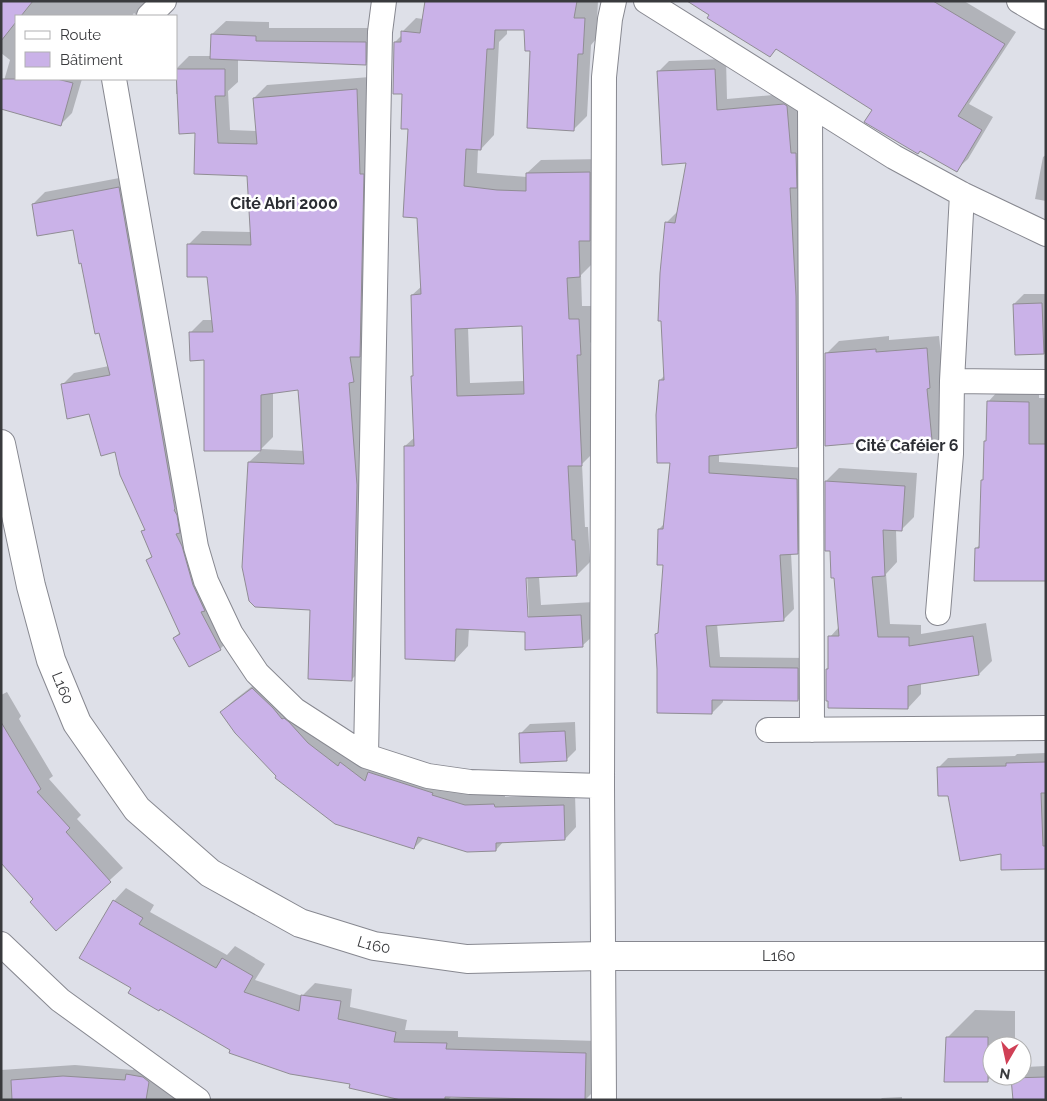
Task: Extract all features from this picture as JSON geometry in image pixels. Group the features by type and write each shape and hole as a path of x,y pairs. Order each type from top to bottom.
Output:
{"street":[{"path":"150,15 164,1"},
{"path":"366,756 380,32 384,1"},
{"path":"604,1100 602,786 604,77 610,19 614,1"},
{"path":"646,1 894,158 962,194 1046,234"},
{"path":"1019,1 1046,17"},
{"path":"114,80 196,547 206,581 231,634 257,673 295,710 366,756 428,776 470,782 602,786"},
{"path":"810,104 812,730"},
{"path":"938,612 952,454 952,381 962,194"},
{"path":"952,381 1046,382"},
{"name":"L160","path":"1,444 31,586 46,642 51,660 77,723 137,809 210,873 300,923 374,946 467,959 602,956 1046,956"},
{"path":"768,730 1046,728"},
{"path":"1,944 60,1000 198,1100"}],"building":[{"path":"1,1 33,1 22,15 15,15 15,23 1,41"},
{"path":"425,1 577,1 574,18 585,18 583,54 578,54 574,131 527,128 530,51 525,51 524,30 495,30 494,49 487,49 481,150 466,149 464,186 526,191 526,173 590,172 590,241 579,241 580,277 567,278 569,319 579,319 581,355 577,355 582,466 568,466 572,540 575,540 577,576 526,578 528,617 581,615 583,647 525,650 525,632 456,629 455,661 405,659 404,446 414,446 411,376 413,376 411,295 421,294 417,218 403,217 408,129 401,129 402,94 393,94 394,42 401,42 401,31 420,33","holes":["522,326 524,394 457,396 455,329"]},
{"path":"687,1 933,1 1005,44 958,116 982,130 957,172 920,151 918,154 864,122 872,110 776,49 770,57 707,18 709,15"},
{"path":"211,34 256,36 256,41 366,42 366,65 210,59"},
{"path":"178,69 225,69 225,96 215,96 218,143 257,144 253,98 357,89 360,174 364,174 360,357 350,357 354,382 349,383 357,485 352,681 308,679 310,610 255,607 249,601 242,567 248,462 304,464 298,390 261,395 261,451 204,451 204,360 190,361 189,332 213,332 207,277 187,277 187,244 251,245 247,176 194,174 195,133 179,134 177,80"},
{"path":"715,69 717,110 784,104 787,106 791,153 796,153 797,188 790,188 796,296 797,448 709,456 709,473 797,479 798,554 780,555 784,621 706,626 710,667 798,668 798,701 712,700 712,714 657,713 655,634 658,633 663,565 657,565 658,529 663,529 670,463 657,463 656,415 659,380 664,380 661,321 658,321 660,273 665,222 675,223 686,163 662,165 657,71"},
{"path":"1,79 61,80 73,83 61,126 1,109"},
{"path":"119,187 174,510 177,515 180,533 176,534 182,546 193,585 205,611 201,612 221,650 189,667 173,638 180,634 146,560 152,557 141,531 145,530 120,475 115,452 101,456 89,414 67,419 61,384 110,375 99,333 95,334 73,230 37,236 32,204"},
{"path":"1042,303 1044,354 1015,355 1013,304"},
{"path":"927,348 930,388 927,389 933,450 895,453 894,440 825,446 825,353"},
{"path":"987,401 1029,402 1029,444 1046,444 1046,581 974,581 975,548 979,548 981,480 983,480 984,441 986,441"},
{"path":"825,481 905,486 902,531 883,530 885,576 872,577 878,637 909,637 909,646 973,636 979,675 908,686 908,709 828,708 828,701 826,701 826,669 828,669 828,636 839,636 834,578 831,578 830,551 825,551"},
{"path":"252,688 282,719 284,718 289,722 308,743 338,766 340,762 365,781 368,772 465,805 494,804 495,807 564,805 565,840 496,843 496,851 467,852 418,837 414,849 335,824 275,778 276,776 235,733 220,712"},
{"path":"1,722 41,789 37,792 70,828 66,832 111,882 56,931 30,902 33,899 1,863"},
{"path":"565,731 567,761 520,763 519,733"},
{"path":"1046,762 1046,793 1041,793 1043,846 1046,846 1046,869 1001,870 1001,854 960,861 948,796 938,796 937,767 1006,766 1006,763"},
{"path":"113,900 143,918 139,924 216,968 222,958 253,976 244,992 299,1011 301,995 341,1001 338,1019 396,1032 394,1042 447,1043 446,1049 586,1053 585,1100 445,1097 445,1100 401,1100 349,1088 350,1084 290,1074 229,1053 230,1050 160,1009 159,1011 128,993 131,988 79,958"},
{"path":"946,1037 982,1037 982,1082 944,1082"},
{"path":"126,1074 143,1077 149,1082 146,1100 12,1100 11,1080 63,1076 125,1080"},
{"path":"1032,1077 1046,1077 1046,1100 1013,1100 1012,1086 1032,1086"}],"district":[{"name":"Cité Abri 2000","path":"284,203"},
{"name":"Cité Caféier 6","path":"907,445"}]}
